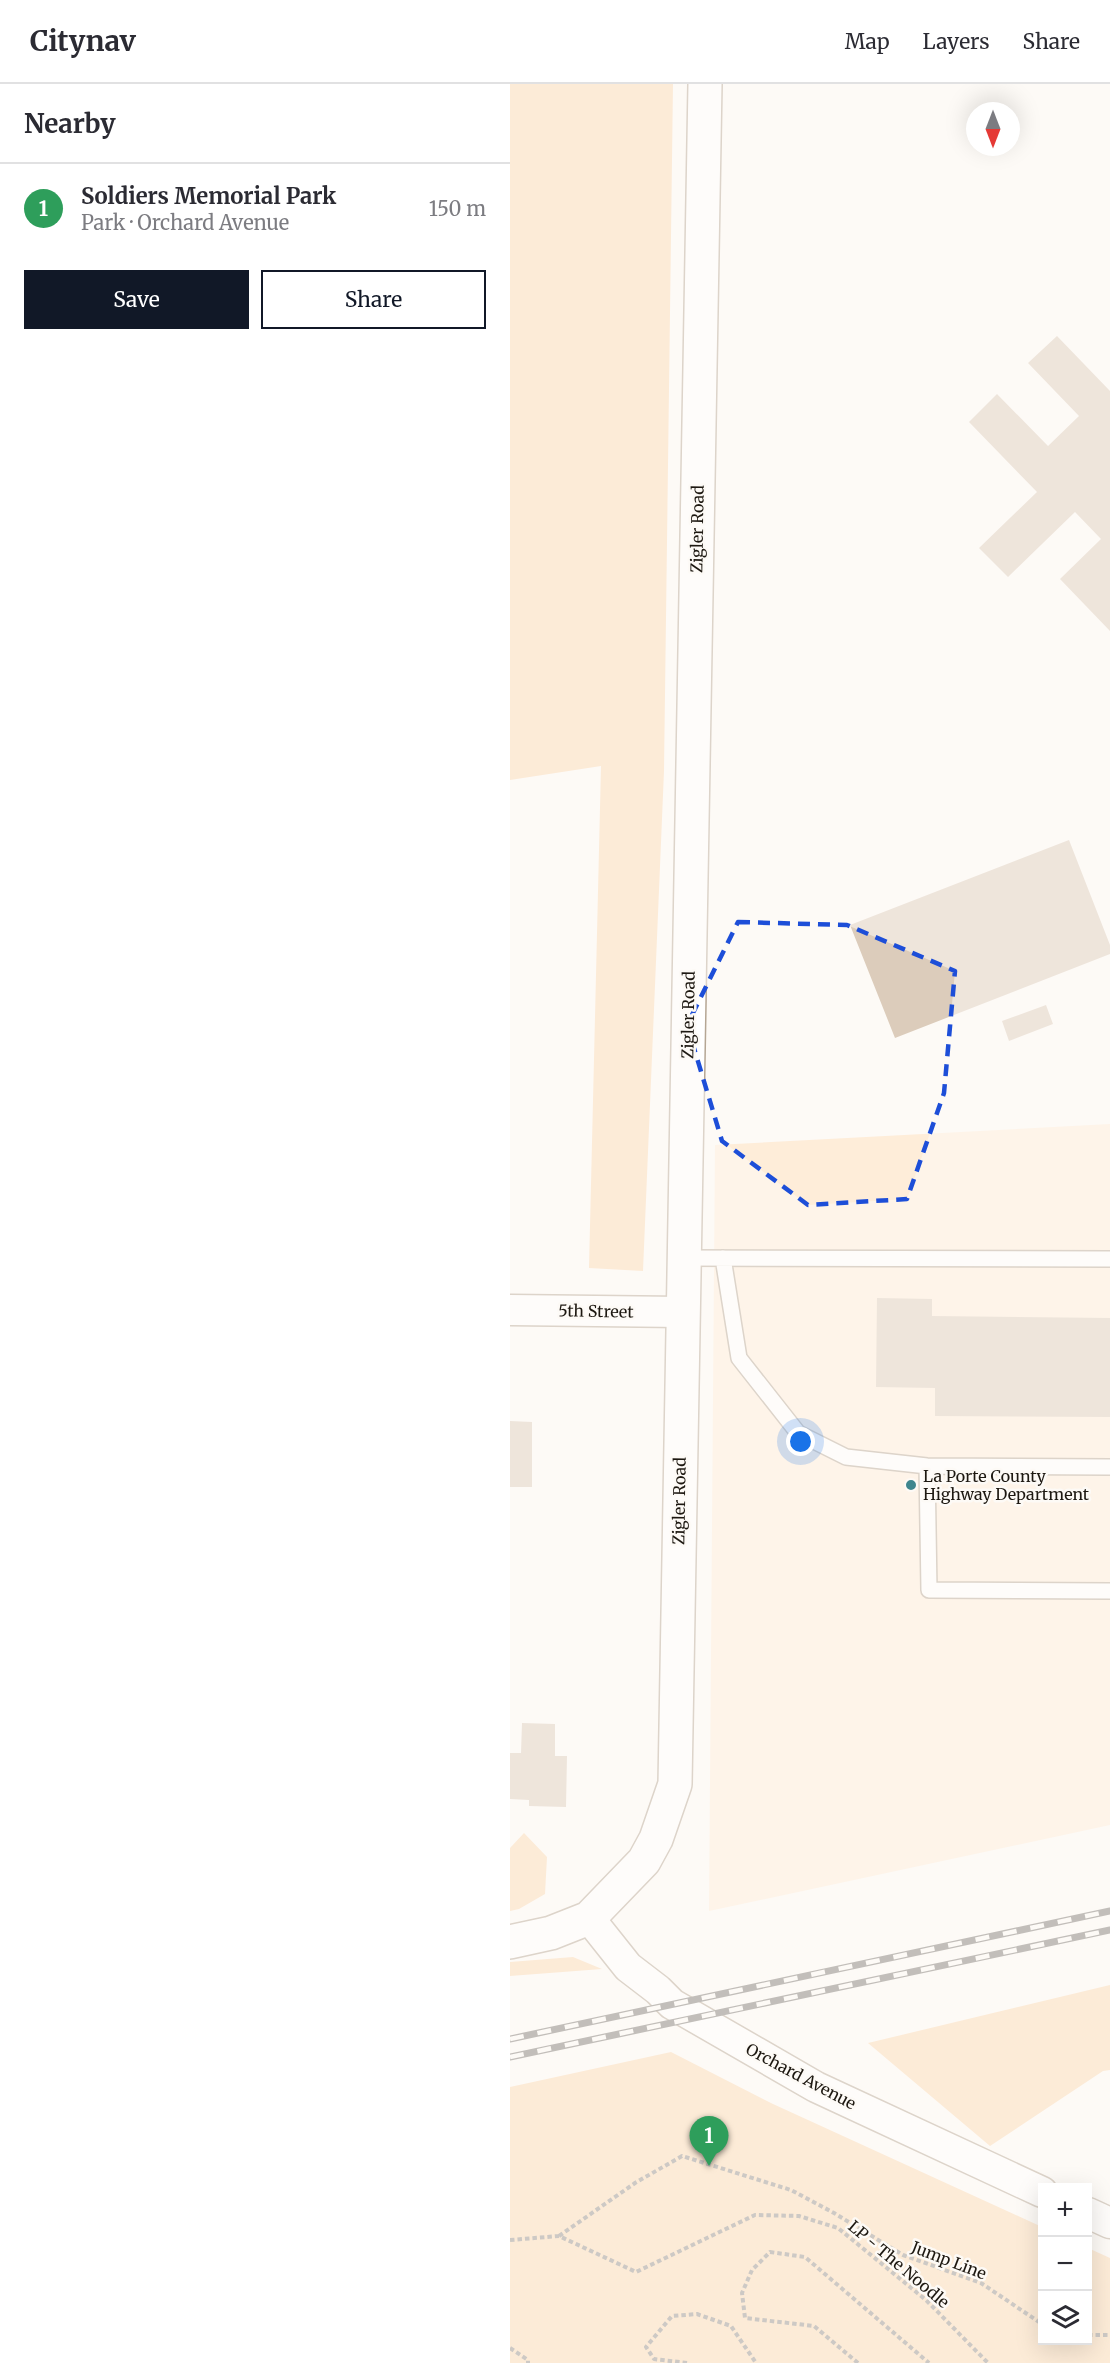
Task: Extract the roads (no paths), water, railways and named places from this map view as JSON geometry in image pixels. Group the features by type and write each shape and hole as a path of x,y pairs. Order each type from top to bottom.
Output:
{"street":[{"name":"Zigler Road","path":"589,1918 644,1861 656,1839 675,1784 705,84"},
{"name":"5th Street","path":"510,1310 682,1312"},
{"path":"510,1942 550,1933 589,1918"},
{"name":"Orchard Avenue","path":"589,1918 628,1967 672,2004 816,2087 1038,2190"},
{"path":"1092,2215 1110,2223"}],"lane":[{"path":"683,1258 1110,1259"},
{"path":"723,1258 739,1358 798,1433 846,1457 927,1466 1110,1467"},
{"path":"927,1466 929,1590 1110,1591"}],"railway":[{"path":"510,2039 1110,1911"},
{"path":"510,2057 1110,1930"}],"place":[{"name":"La Porte County Highway Department","path":"911,1485"},
{"name":"Soldiers Memorial Park","path":"709,2166"}]}
